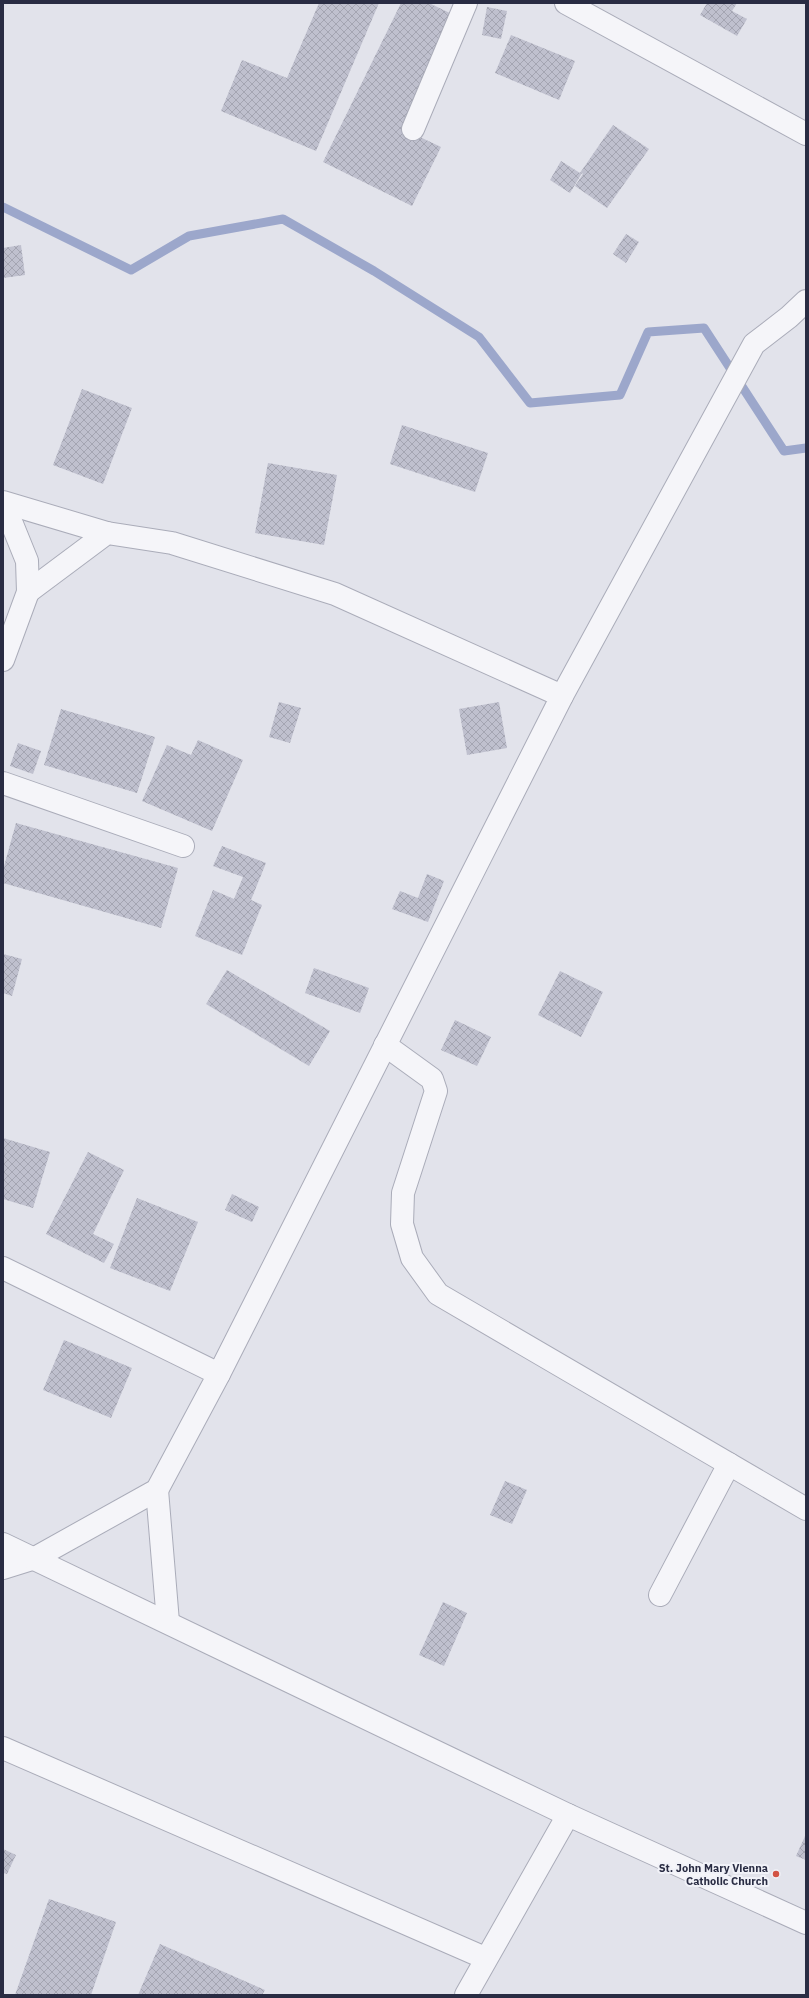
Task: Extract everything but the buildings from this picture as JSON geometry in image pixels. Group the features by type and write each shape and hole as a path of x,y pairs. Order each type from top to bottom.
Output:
{"street":[{"path":"413,129 466,3"},
{"path":"566,3 806,134"},
{"path":"587,14 605,3"},
{"path":"3,1568 35,1558 156,1490 219,1374 562,696 754,344 790,317 806,301"},
{"path":"3,502 107,533 172,544 335,594 562,696"},
{"path":"3,514 12,524 27,561 28,592 3,660"},
{"path":"28,592 107,533"},
{"path":"3,783 183,846"},
{"path":"385,1045 432,1079 436,1091 403,1193 402,1224 412,1258 438,1294 806,1509"},
{"path":"3,1268 219,1374"},
{"path":"660,1595 729,1464"},
{"path":"156,1490 168,1622"},
{"path":"3,1544 568,1814 806,1923"},
{"path":"3,1748 485,1958"},
{"path":"466,1995 485,1958 568,1814"}],"waterway":[{"path":"3,207 131,270 189,236 283,219 374,271 479,337 530,403 620,395 648,332 704,328 784,451 806,448"}],"place":[{"name":"St. John Mary Vienna Catholic Church","path":"776,1874"}]}
